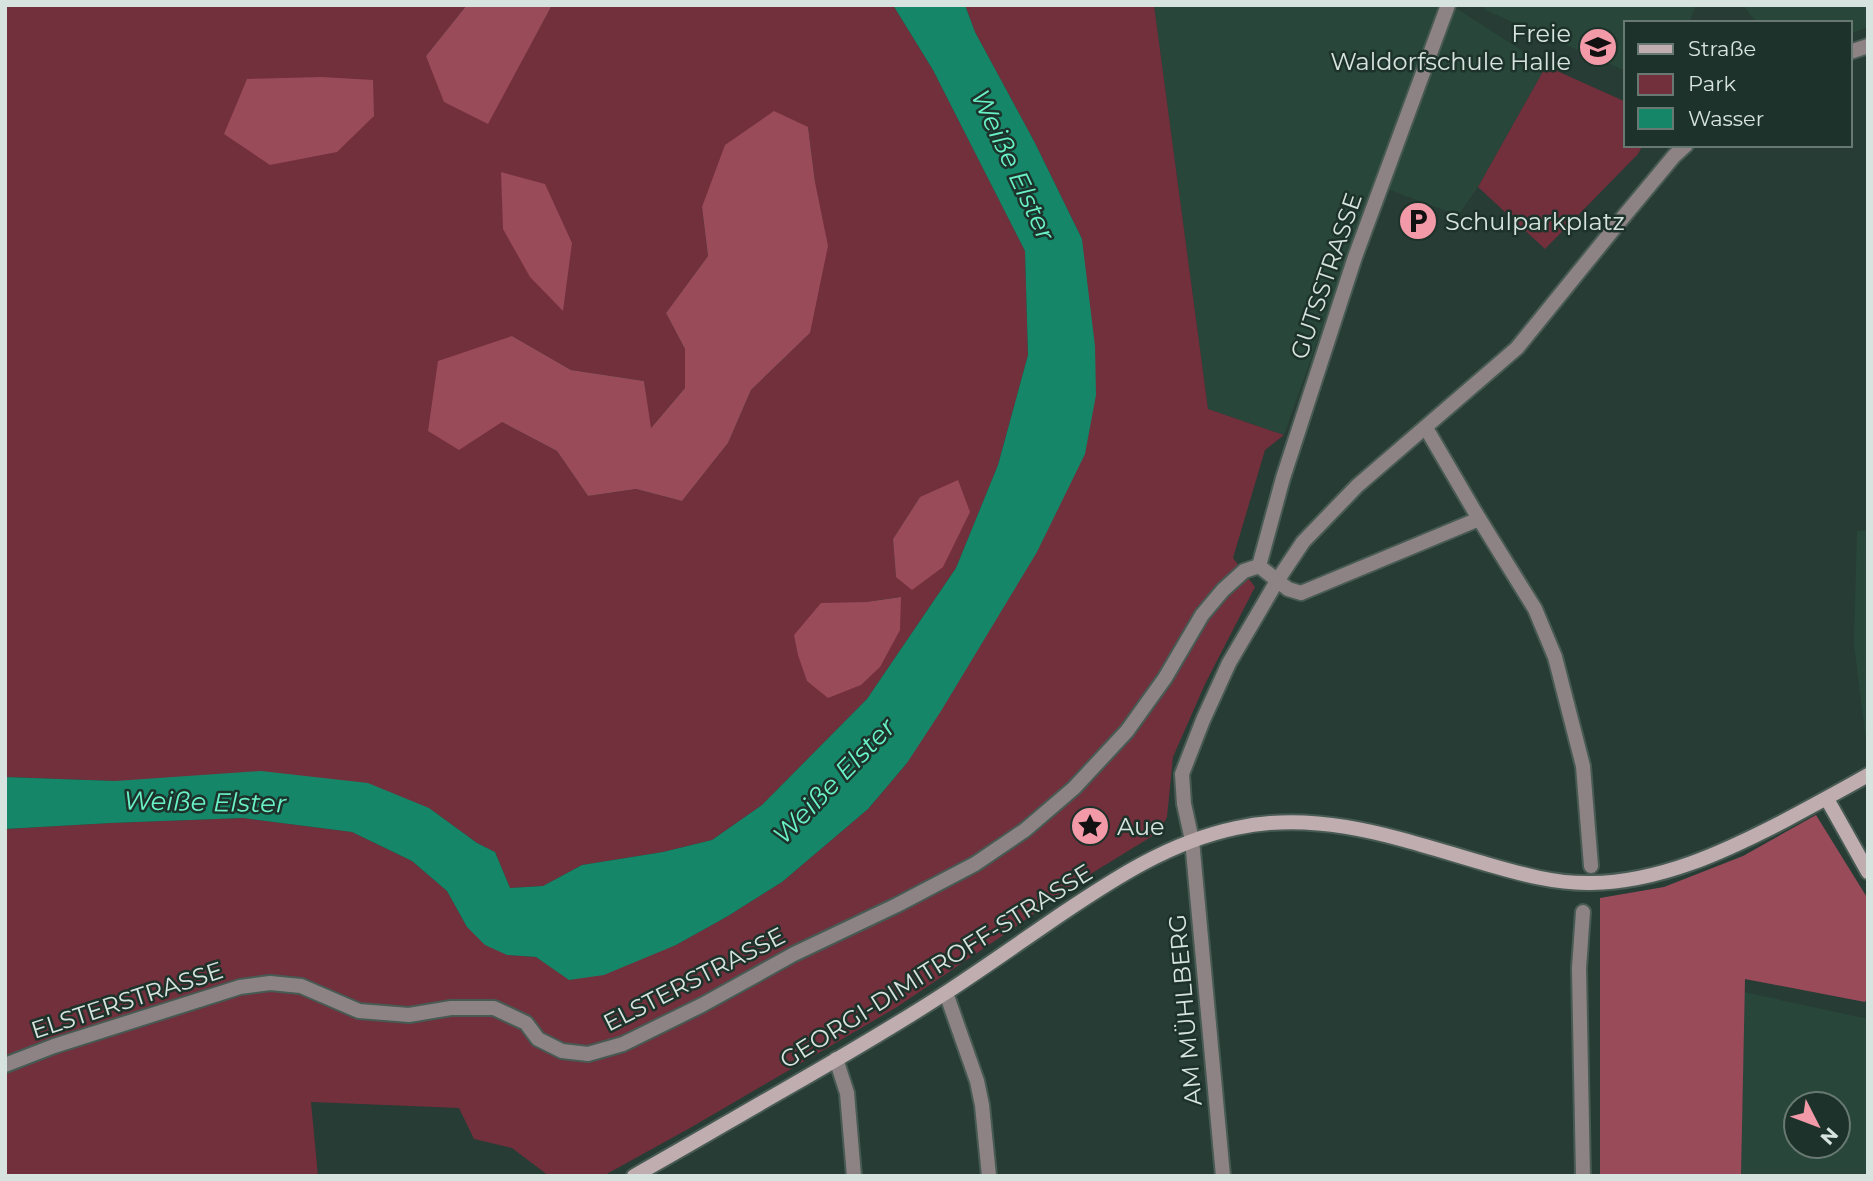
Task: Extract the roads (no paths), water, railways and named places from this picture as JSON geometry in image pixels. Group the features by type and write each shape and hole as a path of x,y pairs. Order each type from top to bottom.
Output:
{"street":[{"name":"GUTSSTRASSE","path":"1259,566 1283,478 1355,257 1448,5"},
{"path":"1192,840 1184,803 1182,774 1229,663 1303,542 1348,495 1517,348 1635,202 1684,147"},
{"path":"1426,428 1535,609 1555,657 1583,766 1591,866"},
{"path":"1259,566 1288,589 1301,593 1479,519"},
{"name":"ELSTERSTRASSE","path":"5,1065 54,1046 240,987 270,983 301,986 359,1011 409,1015 451,1007 494,1008 526,1023 538,1039 562,1051 588,1054 623,1044 702,1005 794,954 964,870 1025,830 1074,788 1127,731 1165,678 1202,615 1223,590 1244,571 1259,566"},
{"name":"GEORGI-DIMITROFF-STRASSE","path":"634,1176 946,993 1146,860 1192,840 1237,827 1280,822 1329,823 1402,839 1521,873 1588,883 1621,881 1684,866 1754,836 1868,775"},
{"path":"1827,799 1868,872"},
{"name":"AM MÜHLBERG","path":"1192,840 1223,1176"},
{"path":"1583,912 1579,968 1583,1176"},
{"path":"946,993 977,1081 989,1176"},
{"path":"836,1059 847,1093 854,1176"}],"water":[{"name":"Weiße Elster","path":"893,5 965,5 975,32 1035,143 1082,239 1095,346 1096,395 1085,454 1037,552 907,763 868,809 782,882 728,916 676,945 604,975 569,980 536,957 507,955 485,945 467,927 447,891 412,861 352,832 243,818 5,829 5,777 115,781 261,771 368,783 429,808 477,843 495,852 510,888 543,886 582,865 663,852 712,840 762,805 867,699 956,568 998,465 1028,355 1025,251 933,70"}],"place":[{"name":"Freie Waldorfschule Halle","path":"1598,47"},
{"name":"Schulparkplatz","path":"1418,221"},
{"name":"Aue","path":"1090,826"}]}
